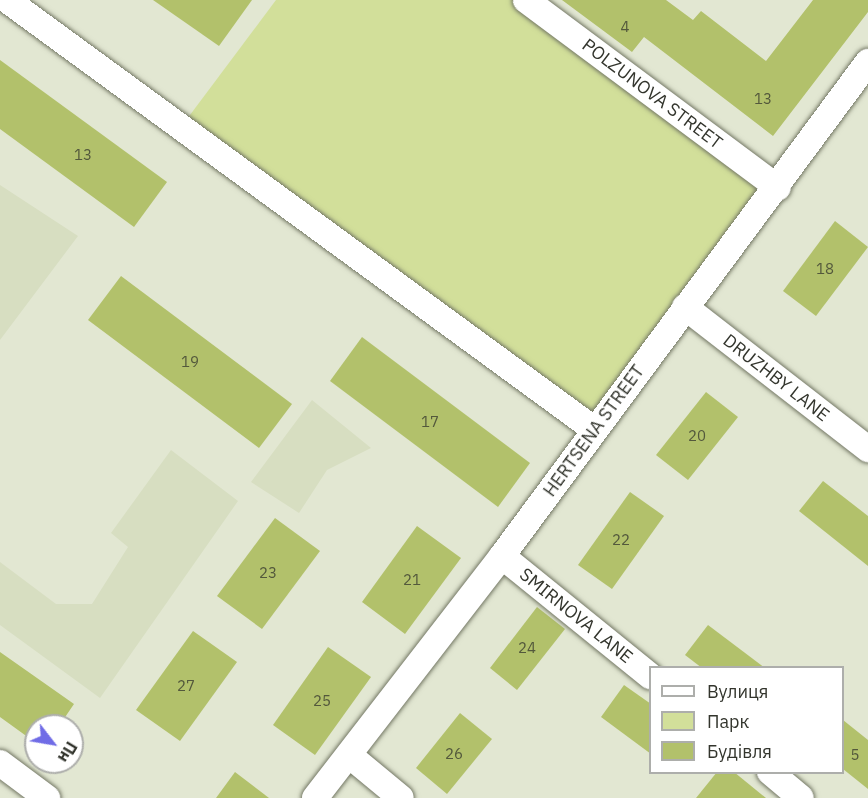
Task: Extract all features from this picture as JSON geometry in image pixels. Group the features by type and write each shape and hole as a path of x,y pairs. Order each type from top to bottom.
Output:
{"street":[{"path":"7,0 595,430"},
{"name":"POLZUNOVA STREET","path":"526,0 777,188"},
{"name":"HERTSENA STREET","path":"315,798 502,556 685,307 777,188 868,62"},
{"name":"DRUZHBY LANE","path":"685,307 868,449"},
{"name":"SMIRNOVA LANE","path":"502,556 649,674"},
{"path":"349,755 401,798"},
{"path":"0,763 47,798"},
{"path":"772,774 801,798"}],"shaded area":[{"path":"0,185 78,236 0,340"},
{"path":"312,400 371,448 327,470 299,513 251,482"},
{"path":"171,450 238,501 100,698 0,625 0,562 56,604 92,604 128,547 111,533"}],"green space":[{"path":"276,0 526,0 778,188 595,430 181,127"}],"building":[{"path":"153,0 252,0 219,46"},
{"path":"562,0 666,0 693,20 701,11 766,61 813,0 868,0 868,12 773,136 644,37 632,52"},
{"path":"0,60 167,182 134,227 0,129"},
{"path":"835,221 868,247 816,316 783,291"},
{"path":"121,276 292,404 259,448 88,320"},
{"path":"362,337 530,463 498,507 330,381"},
{"path":"706,392 738,417 688,480 656,455"},
{"path":"823,481 868,516 868,566 799,511"},
{"path":"630,492 664,516 612,589 578,565"},
{"path":"275,518 320,551 262,629 217,596"},
{"path":"417,526 461,558 405,634 362,602"},
{"path":"537,607 565,629 517,690 490,668"},
{"path":"708,625 762,666 699,666 685,655"},
{"path":"193,631 237,662 180,741 136,710"},
{"path":"328,647 371,677 315,755 273,725"},
{"path":"0,652 74,704 67,714 24,714 24,734 0,717"},
{"path":"624,685 649,703 649,753 601,717"},
{"path":"460,713 492,739 447,794 416,768"},
{"path":"844,721 868,740 868,789 844,770"},
{"path":"235,772 269,798 216,798"},
{"path":"715,774 736,774 766,798 696,798"}]}
